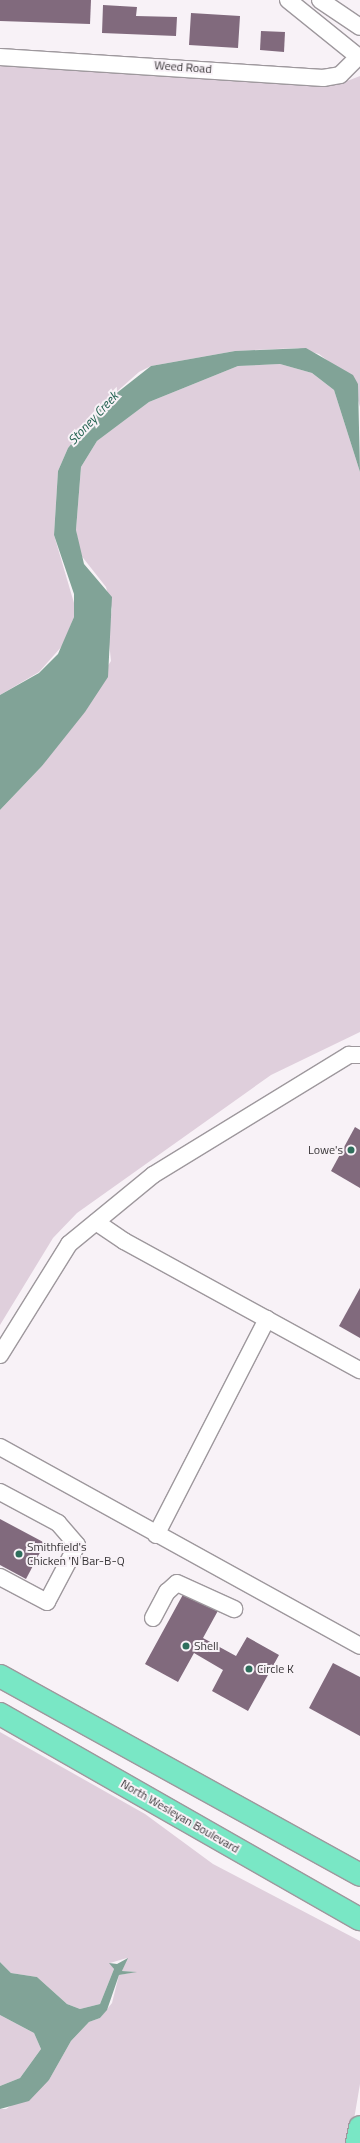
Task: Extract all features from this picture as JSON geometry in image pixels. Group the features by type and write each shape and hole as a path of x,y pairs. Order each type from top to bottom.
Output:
{"highway":[{"path":"0,1676 50,1702 360,1875"},
{"path":"34,1732 50,1702"},
{"name":"North Wesleyan Boulevard","path":"0,1714 34,1732 360,1920"},
{"path":"357,2143 360,2127"}],"street":[{"path":"288,0 359,58"},
{"path":"320,0 360,27"},
{"name":"Weed Road","path":"0,57 323,78 340,75 359,58"},
{"path":"0,1355 69,1244 153,1175 349,1055 360,1055"},
{"path":"96,1222 124,1241 360,1370"},
{"path":"156,1535 267,1319"},
{"path":"0,1447 156,1535 360,1646"},
{"path":"0,1492 58,1523 78,1545 47,1602 0,1577"},
{"path":"153,1618 167,1592 177,1583 234,1609"}],"shaded area":[{"path":"0,66 307,86 337,85 360,76 360,407 356,394 358,384 319,354 298,348 235,351 151,366 139,372 104,403 68,448 58,471 54,535 74,603 74,617 63,645 39,672 0,695"},
{"path":"280,364 312,373 334,390 360,472 360,1032 271,1075 77,1213 53,1238 0,1325 0,810 42,766 111,661 108,633 112,609 106,587 80,554 76,530 81,467 97,441 149,402 238,366"},
{"path":"0,1732 145,1814 213,1864 360,1941 360,2084 350,2143 0,2143 0,2109 6,2109 49,2080 71,2041 89,2022 100,2018 112,2003 119,1975 135,1972 122,1971 127,1958 110,1963 114,1969 100,2004 80,2009 67,2004 37,1977 11,1973 0,1962"},
{"path":"0,2015 34,2033 41,2049 20,2078 0,2086"}],"water":[{"name":"Stoney Creek","path":"306,348 353,375 358,384 360,472 334,390 312,373 280,364 238,366 149,402 97,441 81,467 76,530 84,564 112,597 108,677 85,712 42,766 0,810 0,695 39,673 58,654 74,617 74,594 54,535 58,471 68,448 104,403 151,366 235,351"},
{"path":"128,1958 122,1971 137,1972 119,1975 107,2010 100,2018 89,2022 71,2041 49,2080 29,2101 0,2109 0,2086 20,2078 41,2049 34,2033 0,2015 0,1962 11,1973 37,1977 67,2004 80,2009 100,2004 114,1969 109,1963 117,1964"}],"building":[{"path":"0,0 91,0 90,24 0,21"},
{"path":"103,5 137,7 136,16 177,17 176,36 102,33"},
{"path":"191,13 240,16 238,48 189,45"},
{"path":"261,31 285,32 284,52 260,50"},
{"name":"Lowe's","path":"355,1127 360,1130 360,1188 331,1171"},
{"path":"360,1288 360,1338 339,1326"},
{"name":"Smithfield's Chicken 'N Bar-B-Q","path":"0,1519 45,1543 26,1579 0,1565"},
{"name":"Shell","path":"186,1589 220,1607 203,1638 236,1656 247,1637 279,1655 248,1711 212,1691 223,1670 194,1653 178,1682 145,1664"},
{"path":"333,1663 360,1677 360,1736 309,1708"}],"place":[{"name":"Lowe's","path":"351,1150"},
{"name":"Smithfield's Chicken 'N Bar-B-Q","path":"19,1554"},
{"name":"Shell","path":"186,1646"},
{"name":"Circle K","path":"249,1669"}]}
